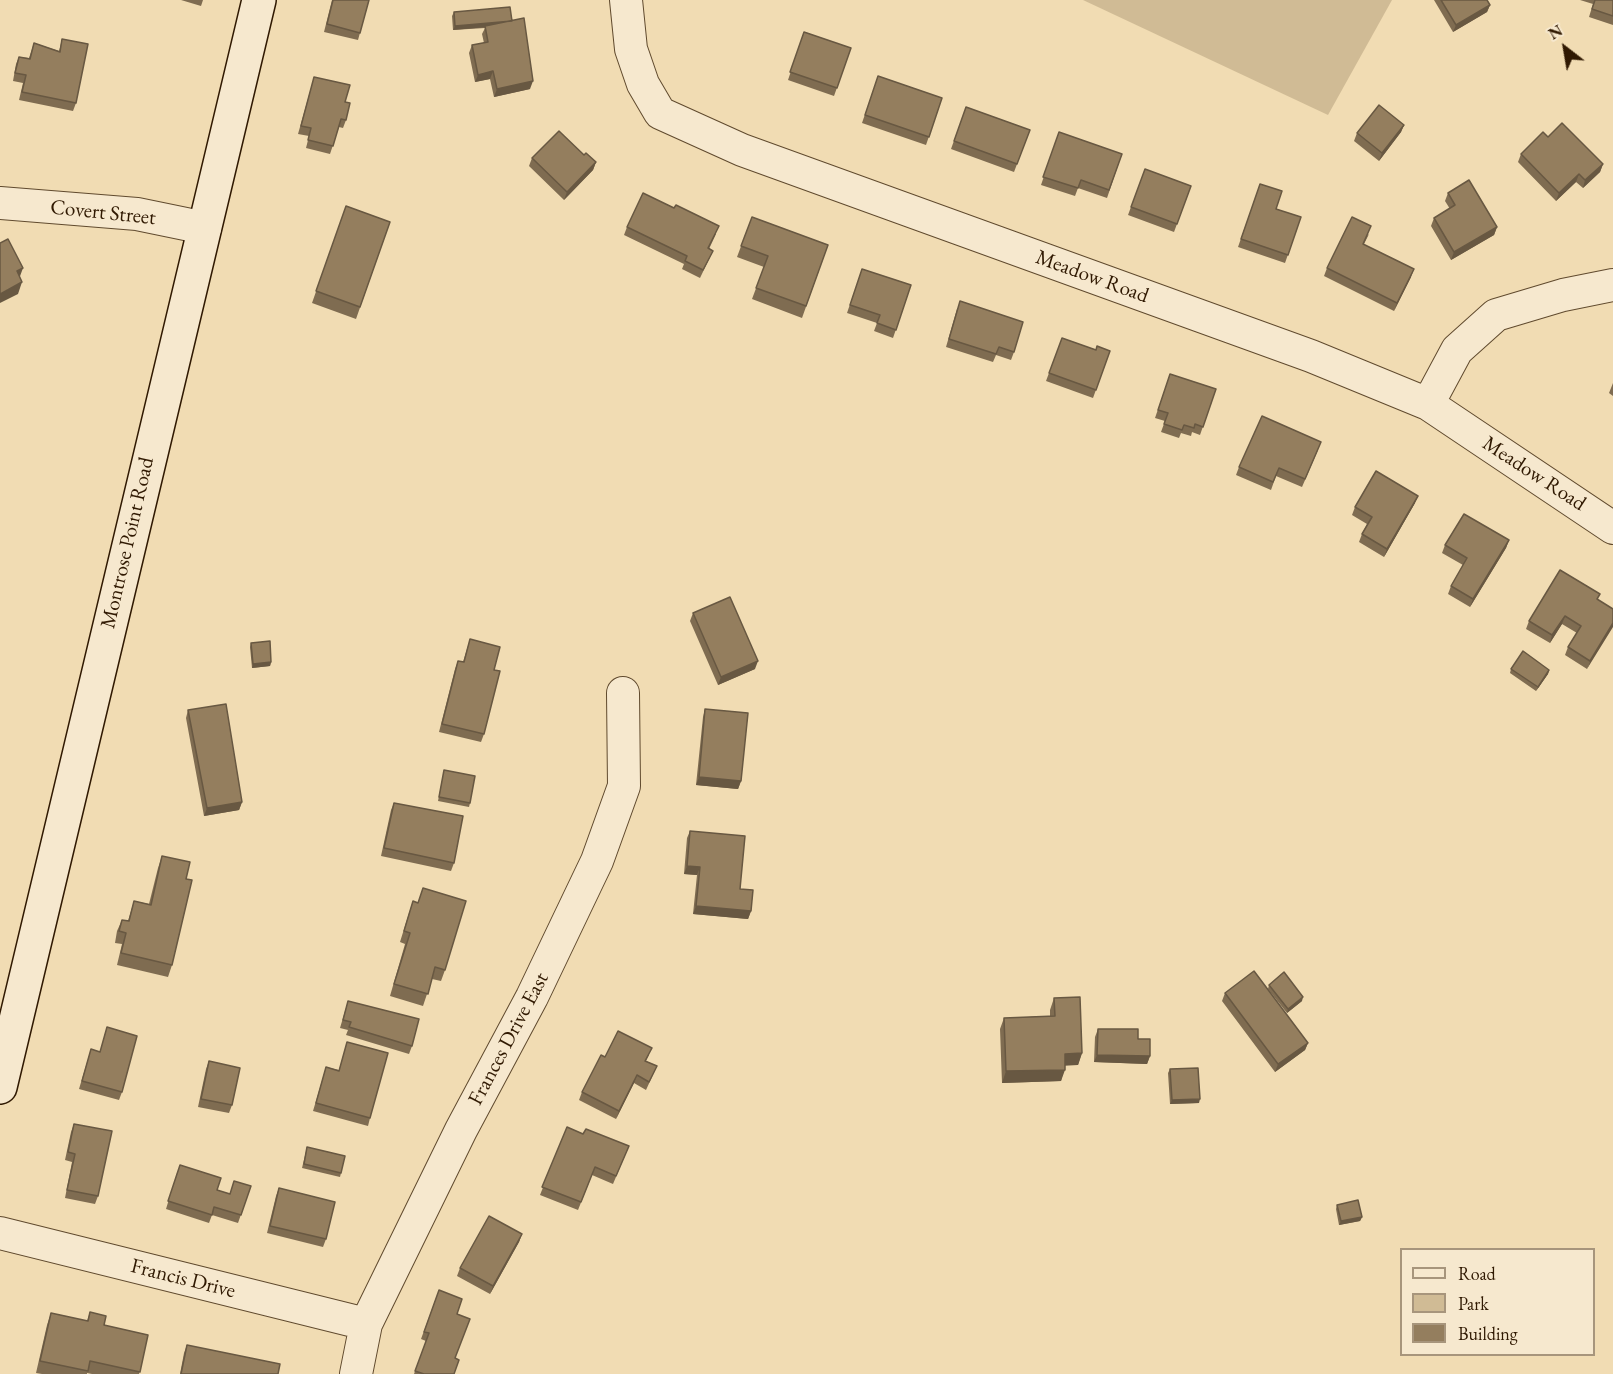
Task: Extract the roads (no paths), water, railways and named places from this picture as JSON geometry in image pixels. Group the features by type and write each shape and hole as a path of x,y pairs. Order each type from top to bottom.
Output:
{"street":[{"name":"Montrose Point Road","path":"0,1087 258,0"},
{"name":"Meadow Road","path":"626,0 631,49 643,84 660,113 742,150 1311,356 1428,404 1613,528"},
{"name":"Covert Street","path":"0,203 137,214 205,228"},
{"path":"1428,404 1457,350 1496,315 1563,295 1613,285"},
{"name":"Frances Drive East","path":"356,1374 366,1324 461,1130 532,997 597,861 624,786 623,693"},
{"name":"Francis Drive","path":"0,1233 366,1324"}]}
